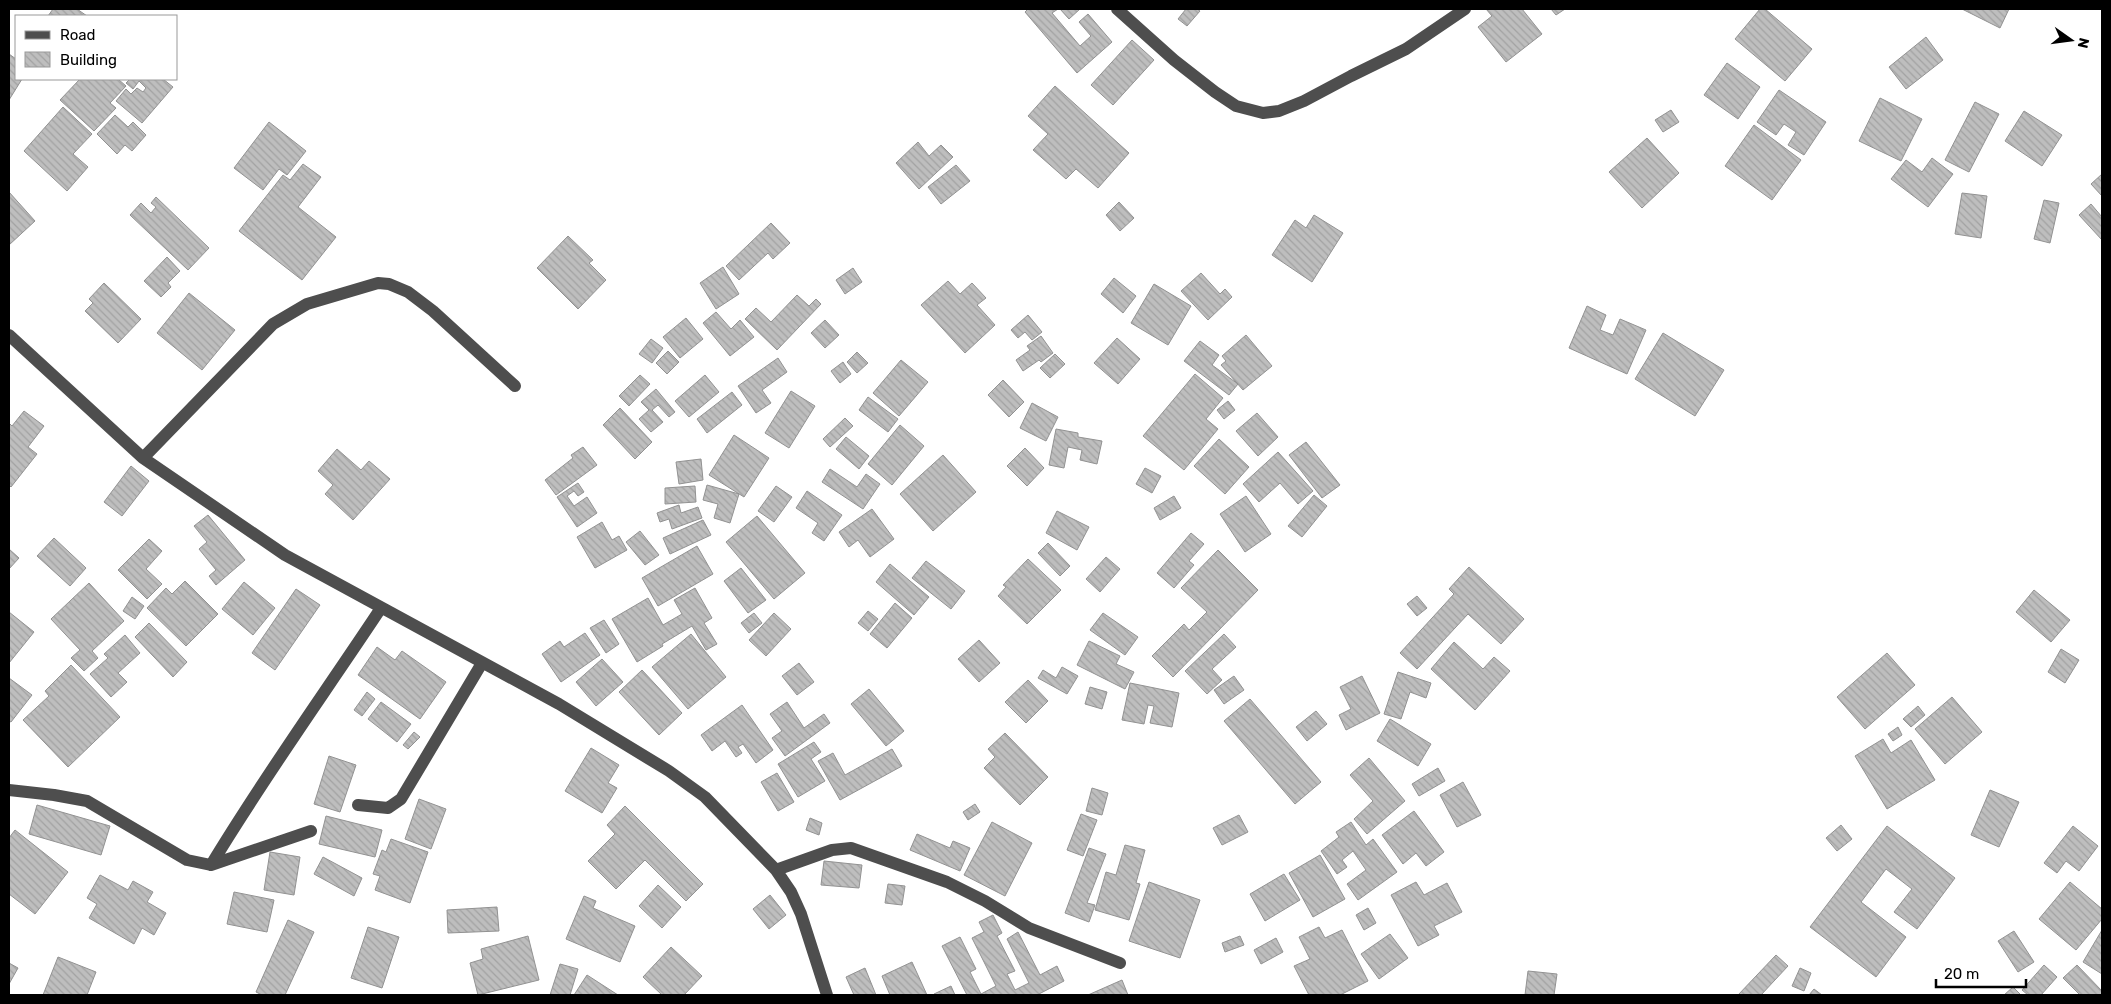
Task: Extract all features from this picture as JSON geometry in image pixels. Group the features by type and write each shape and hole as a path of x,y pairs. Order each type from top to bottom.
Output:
{"street":[{"path":"1117,9 1174,60 1215,92 1236,106 1263,114 1279,111 1304,102 1406,49 1465,9"},
{"path":"143,458 273,324 307,304 378,283 389,284 408,292 433,311 514,386"},
{"path":"9,335 143,458 285,555 559,704 676,776 705,797 776,870 791,892 801,914 827,995"},
{"path":"211,865 244,810 381,608"},
{"path":"358,805 388,808 401,799 482,663"},
{"path":"9,790 54,794 86,801 187,860 211,865 311,831"},
{"path":"776,870 832,850 852,848 947,882 985,901 1029,928 1120,963"}],"building":[{"path":"53,9 77,9 86,15 49,15"},
{"path":"1028,9 1058,9 1052,13 1080,46 1091,36 1079,22 1088,14 1112,42 1077,73 1025,12"},
{"path":"1060,9 1080,9 1069,19"},
{"path":"1186,9 1197,9 1200,11 1187,26 1178,19"},
{"path":"1486,9 1522,9 1542,34 1506,62 1478,27 1492,16"},
{"path":"1551,9 1565,9 1556,15"},
{"path":"1760,9 1765,9 1812,49 1785,81 1735,39"},
{"path":"1962,9 2009,9 2000,28"},
{"path":"1926,37 1943,60 1906,89 1889,67"},
{"path":"1132,40 1154,60 1113,105 1091,85"},
{"path":"9,54 15,58 15,80 21,80 9,100"},
{"path":"1727,63 1760,87 1738,119 1704,95"},
{"path":"79,80 119,80 126,86 110,103 116,108 94,131 60,100"},
{"path":"129,80 164,80 173,87 142,123 116,101 126,89 131,94 137,88 143,92 146,88 139,81 133,89 126,83"},
{"path":"1055,86 1129,153 1098,188 1076,169 1066,179 1033,150 1048,134 1028,116"},
{"path":"1779,90 1826,122 1804,155 1788,145 1796,132 1784,124 1776,135 1757,122"},
{"path":"1880,98 1922,119 1901,161 1859,141"},
{"path":"1975,102 1999,114 1969,172 1945,160"},
{"path":"63,107 92,134 73,154 88,167 67,191 24,151"},
{"path":"1671,110 1679,122 1663,132 1655,120"},
{"path":"2024,111 2062,135 2042,166 2005,141"},
{"path":"115,115 128,127 133,122 146,135 132,151 125,145 117,154 97,134"},
{"path":"269,122 306,151 287,175 279,169 263,190 234,168"},
{"path":"1754,125 1801,160 1772,200 1725,166"},
{"path":"1647,138 1679,173 1642,208 1609,172"},
{"path":"918,142 929,156 941,145 953,157 919,189 896,163"},
{"path":"1932,158 1953,174 1928,207 1891,179 1906,160 1922,172"},
{"path":"303,164 321,177 298,207 336,237 302,280 239,231 283,175 290,180"},
{"path":"956,165 970,181 941,204 928,187"},
{"path":"2102,174 2102,196 2091,184"},
{"path":"9,192 35,221 9,245"},
{"path":"1962,193 1987,196 1981,238 1955,234"},
{"path":"156,197 209,248 188,270 130,215 141,203 151,213 156,207 151,203"},
{"path":"2044,200 2059,203 2050,243 2034,239"},
{"path":"1119,202 1134,218 1120,231 1106,215"},
{"path":"2091,204 2102,217 2102,240 2079,215"},
{"path":"1314,215 1343,233 1312,282 1272,255 1295,220 1306,228"},
{"path":"771,223 790,243 773,259 768,253 739,280 726,266"},
{"path":"568,236 593,260 589,263 606,280 578,309 537,268"},
{"path":"167,257 180,271 168,283 171,287 161,297 144,281"},
{"path":"723,267 739,294 716,309 700,283"},
{"path":"853,268 862,282 845,294 836,280"},
{"path":"1201,273 1220,294 1225,289 1232,297 1208,320 1181,291"},
{"path":"1114,278 1136,296 1123,313 1101,294"},
{"path":"948,281 960,294 972,283 986,298 977,305 995,325 965,353 921,305"},
{"path":"104,283 141,319 118,343 85,311 93,303 89,299"},
{"path":"1154,284 1191,306 1168,345 1131,323"},
{"path":"189,293 235,330 202,370 157,333"},
{"path":"797,295 809,306 816,299 821,304 777,350 745,319 756,308 771,322"},
{"path":"1587,306 1606,315 1600,330 1613,335 1620,319 1646,330 1627,374 1569,348"},
{"path":"716,312 731,329 740,320 754,337 730,356 703,323"},
{"path":"1028,315 1042,332 1032,340 1025,332 1018,338 1011,330"},
{"path":"686,318 703,339 680,358 663,337"},
{"path":"825,320 839,335 825,348 811,333"},
{"path":"1663,333 1724,370 1695,416 1635,379"},
{"path":"1246,335 1272,366 1243,390 1221,365 1226,361 1222,356"},
{"path":"1041,336 1053,353 1041,362 1039,360 1023,371 1016,360 1030,350 1027,346"},
{"path":"1117,338 1140,359 1118,384 1094,363"},
{"path":"651,339 663,348 652,363 639,354"},
{"path":"1200,341 1219,355 1212,365 1238,384 1229,395 1184,361"},
{"path":"668,351 679,362 667,374 656,363"},
{"path":"857,352 868,363 857,373 847,362"},
{"path":"1055,354 1065,364 1050,378 1040,368"},
{"path":"778,358 787,372 762,390 771,403 756,413 738,386"},
{"path":"901,360 928,382 899,416 873,393"},
{"path":"843,362 851,374 840,383 831,371"},
{"path":"1195,374 1223,398 1206,419 1218,429 1184,470 1143,436"},
{"path":"640,375 650,384 629,406 619,396"},
{"path":"705,375 719,392 689,417 675,401"},
{"path":"1003,380 1024,402 1009,417 988,395"},
{"path":"656,389 675,412 669,417 658,405 652,410 663,422 651,432 639,419 649,410 641,402"},
{"path":"791,391 815,406 789,448 765,433"},
{"path":"732,392 742,405 707,433 697,419"},
{"path":"868,397 898,419 888,432 859,410"},
{"path":"1228,401 1235,410 1224,419 1217,410"},
{"path":"1032,403 1058,417 1046,441 1020,428"},
{"path":"620,408 652,442 635,459 603,425"},
{"path":"24,411 44,426 28,447 37,454 11,487 9,485 9,423 12,426"},
{"path":"1257,413 1278,437 1258,456 1236,431"},
{"path":"845,418 853,426 830,447 823,439"},
{"path":"900,425 924,446 892,485 868,464"},
{"path":"1056,429 1078,433 1078,437 1102,441 1097,464 1080,460 1082,450 1068,447 1064,468 1049,465"},
{"path":"734,435 769,458 744,497 709,475"},
{"path":"846,437 869,456 859,469 836,449"},
{"path":"1219,439 1249,467 1225,494 1194,466"},
{"path":"1306,442 1340,485 1322,498 1289,455"},
{"path":"583,447 597,465 556,495 545,480 573,458 571,455"},
{"path":"1025,448 1044,468 1027,486 1007,466"},
{"path":"337,449 361,470 369,461 390,479 353,520 325,494 333,485 318,471"},
{"path":"1278,452 1313,491 1298,504 1280,483 1259,502 1243,484"},
{"path":"943,455 976,492 933,531 900,494"},
{"path":"701,459 703,480 679,484 676,462"},
{"path":"131,466 149,481 122,516 104,502"},
{"path":"1145,468 1161,476 1152,493 1136,484"},
{"path":"830,469 857,487 866,474 880,484 863,509 822,482"},
{"path":"578,483 584,492 578,496 574,491 567,496 574,506 587,497 597,513 577,527 557,497"},
{"path":"707,485 739,494 730,523 714,518 718,504 703,500"},
{"path":"695,486 696,502 665,504 665,488"},
{"path":"776,486 792,497 774,522 758,511"},
{"path":"807,491 842,515 824,541 812,533 818,523 796,508"},
{"path":"1314,495 1327,506 1302,537 1288,526"},
{"path":"1174,496 1181,508 1160,520 1154,508"},
{"path":"1246,496 1271,534 1245,552 1220,514"},
{"path":"679,505 681,513 698,507 702,518 672,529 669,519 660,522 657,513"},
{"path":"872,509 894,539 870,557 858,540 849,547 839,532"},
{"path":"1057,511 1089,527 1077,550 1046,533"},
{"path":"208,515 245,560 216,585 209,576 216,570 199,549 207,542 194,526"},
{"path":"757,516 805,573 774,599 726,542"},
{"path":"703,520 711,535 670,554 663,538"},
{"path":"602,522 612,540 619,536 627,550 595,568 577,537"},
{"path":"640,531 659,555 645,565 626,542"},
{"path":"1191,533 1204,544 1189,561 1194,565 1174,588 1157,573"},
{"path":"54,538 86,568 70,586 37,556"},
{"path":"149,539 162,551 146,569 162,584 147,599 118,570"},
{"path":"1048,543 1070,566 1060,576 1038,553"},
{"path":"697,546 713,574 658,606 642,578"},
{"path":"9,549 19,558 9,569"},
{"path":"1218,550 1258,590 1173,677 1152,656 1184,624 1189,630 1207,612 1181,588"},
{"path":"1106,557 1120,569 1100,592 1086,579"},
{"path":"1028,559 1061,590 1027,624 998,596 1006,587 1003,585"},
{"path":"926,561 965,591 951,609 912,578"},
{"path":"890,564 929,597 914,615 876,582"},
{"path":"1469,567 1524,619 1501,644 1468,614 1417,669 1400,653 1454,594 1449,589"},
{"path":"741,568 766,600 748,613 724,581"},
{"path":"185,581 218,614 186,646 147,608 166,588 172,594"},
{"path":"244,582 275,608 253,635 222,609"},
{"path":"89,583 124,621 92,651 98,658 84,671 71,658 80,650 51,619"},
{"path":"695,588 712,618 704,623 717,644 706,650 692,626 637,662 612,619 648,598 663,625 682,614 674,600"},
{"path":"296,589 320,605 275,670 252,653"},
{"path":"2034,590 2070,620 2051,642 2016,612"},
{"path":"1417,596 1427,608 1417,616 1407,604"},
{"path":"132,597 144,606 135,619 123,611"},
{"path":"895,603 912,618 887,648 870,634"},
{"path":"868,611 878,619 868,631 858,623"},
{"path":"9,612 34,632 9,663"},
{"path":"754,613 762,623 749,633 741,623"},
{"path":"774,613 791,629 766,656 749,640"},
{"path":"1103,613 1138,637 1125,655 1090,630"},
{"path":"604,620 619,644 606,653 590,628"},
{"path":"149,623 187,662 173,677 135,637"},
{"path":"585,633 600,655 561,682 542,654 560,641 564,647"},
{"path":"691,634 726,677 688,709 652,667"},
{"path":"1224,634 1236,647 1212,669 1222,680 1207,694 1185,671"},
{"path":"125,635 140,653 118,673 127,682 111,697 90,674 108,658 104,654"},
{"path":"979,640 1000,663 979,682 958,659"},
{"path":"1089,641 1120,656 1116,664 1134,672 1125,689 1077,665"},
{"path":"1454,642 1483,669 1494,657 1510,671 1475,710 1431,669"},
{"path":"377,647 395,660 402,651 446,682 420,719 358,675"},
{"path":"2061,649 2079,660 2065,683 2048,672"},
{"path":"1887,653 1915,685 1865,729 1837,697"},
{"path":"602,659 623,682 596,706 576,682"},
{"path":"799,663 814,682 797,695 782,676"},
{"path":"71,665 120,717 68,767 23,720 49,696 45,691"},
{"path":"1062,667 1078,676 1067,694 1038,678 1043,670 1056,678"},
{"path":"642,670 682,713 659,735 619,692"},
{"path":"1398,672 1431,683 1426,698 1410,692 1401,719 1384,714"},
{"path":"1234,676 1244,690 1224,704 1214,690"},
{"path":"1362,676 1380,713 1346,730 1339,715 1351,709 1340,687"},
{"path":"9,678 32,695 11,722 9,721"},
{"path":"1028,680 1048,701 1026,723 1005,702"},
{"path":"1130,683 1179,693 1172,727 1150,723 1154,706 1148,705 1144,724 1122,720"},
{"path":"1090,687 1107,692 1102,709 1085,704"},
{"path":"869,689 904,731 886,746 851,704"},
{"path":"367,692 375,699 362,716 354,710"},
{"path":"1952,697 1982,732 1945,764 1915,729"},
{"path":"1250,699 1321,782 1295,804 1224,721"},
{"path":"381,702 411,724 397,742 368,719"},
{"path":"787,702 804,728 824,714 830,723 785,756 772,738 782,731 770,714"},
{"path":"742,705 773,750 756,763 743,744 738,747 742,753 736,757 725,741 712,751 701,735"},
{"path":"1918,706 1925,715 1911,727 1903,719"},
{"path":"1316,711 1327,724 1307,741 1296,727"},
{"path":"1390,719 1431,744 1418,766 1377,741"},
{"path":"1898,727 1902,735 1893,741 1888,734"},
{"path":"414,732 420,737 408,749 403,745"},
{"path":"1005,733 1048,777 1020,805 984,768 995,757 988,749"},
{"path":"1883,739 1891,753 1911,740 1935,780 1887,809 1855,756"},
{"path":"814,742 821,752 811,759 825,781 798,797 778,764"},
{"path":"591,748 619,765 608,783 617,788 602,813 565,791"},
{"path":"892,749 902,766 840,800 818,761 833,753 845,775"},
{"path":"329,756 356,765 340,812 314,804"},
{"path":"1369,758 1405,801 1367,834 1354,819 1373,801 1350,775"},
{"path":"1438,768 1445,781 1419,796 1412,784"},
{"path":"777,773 794,802 778,811 761,782"},
{"path":"1463,782 1481,815 1457,827 1440,795"},
{"path":"1092,788 1108,793 1102,815 1086,811"},
{"path":"1990,790 2019,802 1999,847 1971,835"},
{"path":"419,799 446,809 431,849 405,839"},
{"path":"975,804 980,812 968,820 963,812"},
{"path":"37,805 110,826 101,855 29,834"},
{"path":"625,806 703,884 686,901 645,860 616,889 588,861 615,834 607,825"},
{"path":"1414,811 1444,852 1426,866 1416,853 1403,864 1382,835"},
{"path":"1081,814 1097,820 1083,856 1067,850"},
{"path":"1239,815 1248,832 1222,845 1213,828"},
{"path":"326,816 382,830 375,857 319,844"},
{"path":"810,818 822,823 819,835 806,830"},
{"path":"992,822 1032,843 1005,896 964,875"},
{"path":"1351,822 1366,845 1373,839 1397,872 1358,900 1347,884 1366,870 1353,851 1342,860 1347,867 1337,874 1321,851 1339,837 1336,832"},
{"path":"1841,825 1852,839 1837,851 1826,838"},
{"path":"1887,826 1955,878 1917,929 1894,912 1912,889 1886,869 1861,902 1906,937 1876,977 1810,927"},
{"path":"2073,826 2098,846 2079,871 2066,861 2057,873 2044,863"},
{"path":"15,830 68,872 35,914 9,894 9,838"},
{"path":"917,834 950,848 953,841 970,848 960,871 910,850"},
{"path":"391,839 428,852 410,903 375,890 380,876 373,874 382,850 386,852"},
{"path":"1125,845 1145,850 1136,883 1140,884 1129,920 1095,910 1106,872 1116,875"},
{"path":"1089,848 1106,854 1087,903 1095,905 1089,922 1065,913"},
{"path":"270,852 300,857 294,895 264,890"},
{"path":"1320,855 1345,899 1313,917 1289,873"},
{"path":"323,857 362,878 354,896 314,874"},
{"path":"824,861 862,865 859,888 821,885"},
{"path":"1284,874 1300,900 1265,921 1250,894"},
{"path":"100,875 128,890 133,881 153,892 147,902 166,913 154,935 142,928 134,944 89,918 97,904 87,898"},
{"path":"1149,882 1200,900 1180,958 1129,941"},
{"path":"1416,882 1424,895 1447,883 1462,912 1434,926 1439,935 1418,946 1391,895"},
{"path":"2070,882 2102,909 2102,919 2076,950 2039,919"},
{"path":"888,884 905,886 902,905 885,903"},
{"path":"658,885 681,907 662,928 639,906"},
{"path":"234,892 274,900 267,932 227,924"},
{"path":"770,895 786,915 769,929 753,909"},
{"path":"584,896 596,901 593,908 635,926 620,962 566,939"},
{"path":"497,907 499,931 448,933 447,910"},
{"path":"1368,908 1376,923 1364,930 1356,915"},
{"path":"993,915 1002,933 997,936 1015,971 1007,974 1015,990 1029,983 1007,939 1018,932 1040,975 1057,966 1064,981 1037,995 967,995 942,946 960,937 976,969 970,972 981,994 996,986 972,938 984,932 979,922"},
{"path":"288,920 314,932 285,995 262,995 256,992"},
{"path":"368,927 399,937 382,988 351,978"},
{"path":"1319,927 1325,938 1342,930 1368,981 1340,995 1309,995 1294,966 1310,959 1299,937"},
{"path":"2102,930 2102,974 2083,962"},
{"path":"2014,931 2034,962 2018,972 1998,941"},
{"path":"1390,934 1408,958 1379,979 1361,954"},
{"path":"528,936 539,980 478,995 470,963 483,959 481,949"},
{"path":"1240,936 1244,945 1225,952 1222,943"},
{"path":"1276,938 1283,952 1261,964 1254,950"},
{"path":"671,947 702,976 684,995 662,995 643,977"},
{"path":"1776,955 1788,966 1761,995 1738,995"},
{"path":"58,957 96,972 87,995 43,995"},
{"path":"912,962 927,995 890,995 882,976"},
{"path":"9,963 18,968 9,984"},
{"path":"560,964 578,969 570,995 550,995"},
{"path":"2044,965 2057,977 2041,995 2028,995 2022,990"},
{"path":"2077,965 2102,991 2102,995 2080,995 2063,978"},
{"path":"865,968 876,995 854,995 846,977"},
{"path":"1800,968 1811,973 1804,991 1792,986"},
{"path":"1528,971 1557,974 1554,995 1525,995"},
{"path":"587,975 618,995 574,995"},
{"path":"1122,980 1128,995 1088,995"},
{"path":"951,986 955,995 934,995 934,994"},
{"path":"2013,987 2021,995 2004,995"},
{"path":"1814,989 1822,995 1809,995"}]}
